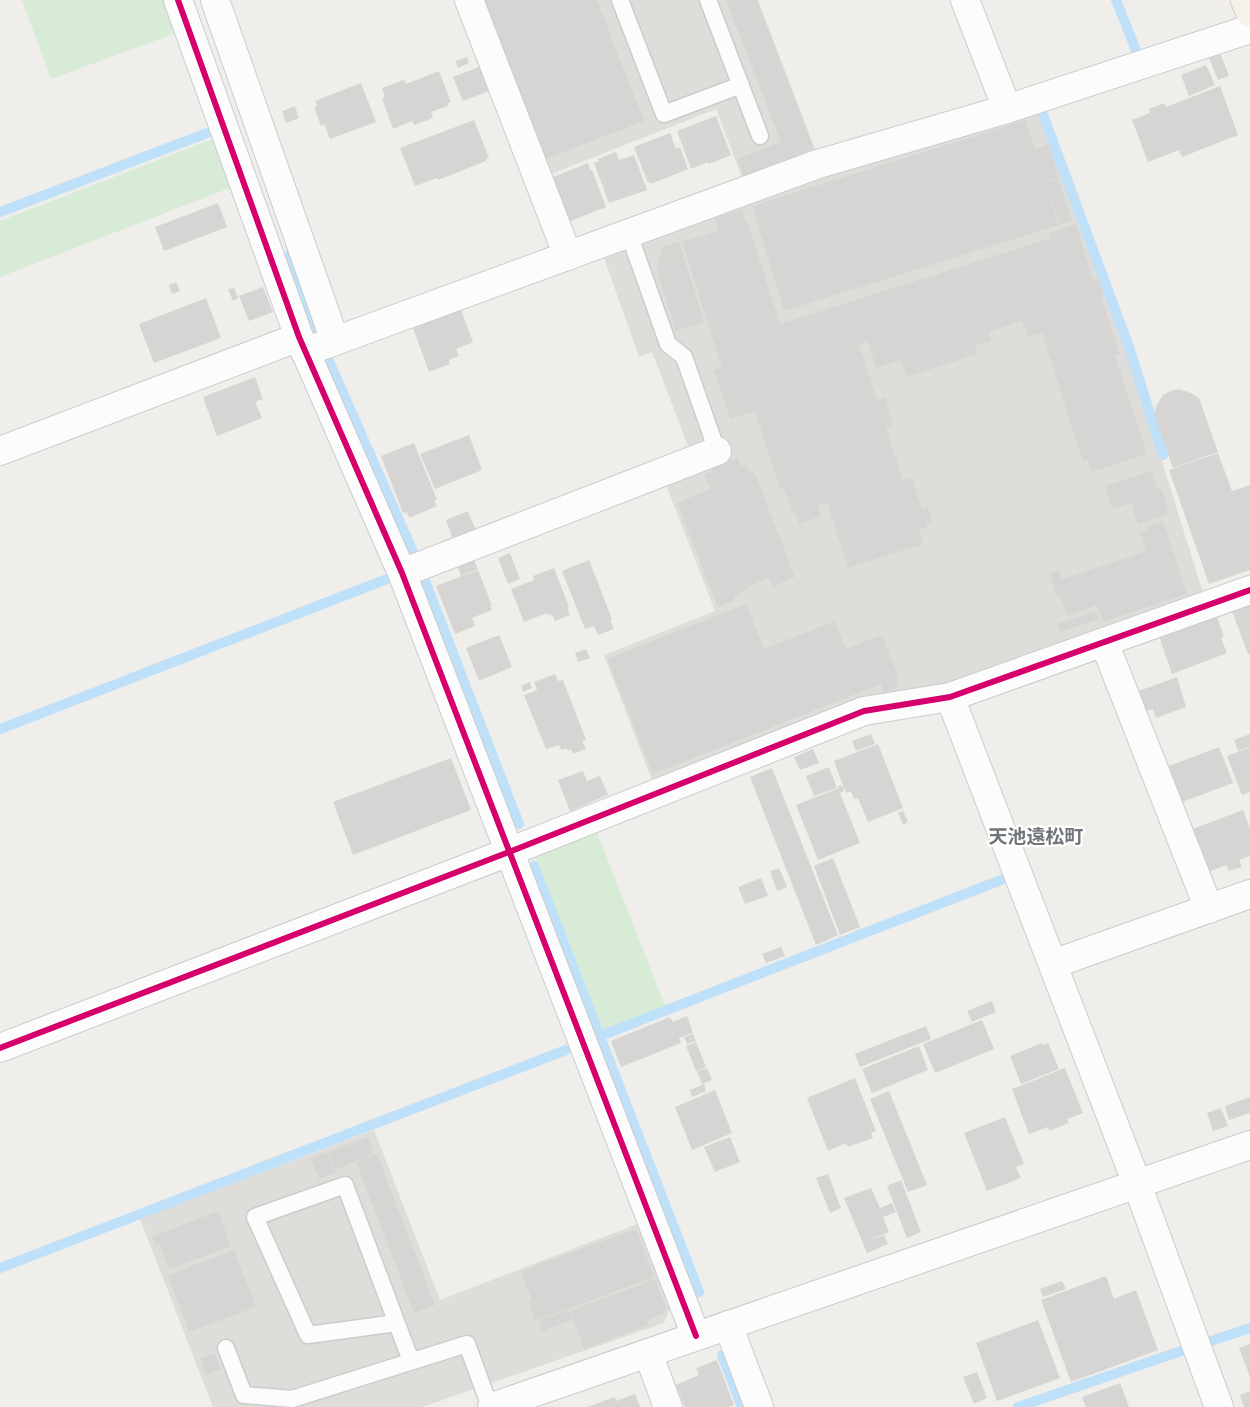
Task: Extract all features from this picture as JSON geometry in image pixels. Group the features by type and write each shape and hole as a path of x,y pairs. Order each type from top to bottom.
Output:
{"main road":[{"path":"1245,0 1250,12"}],"street":[{"path":"178,0 302,345 402,573 696,1336"},
{"path":"215,0 336,342"},
{"path":"470,0 568,256"},
{"path":"965,0 1007,109"},
{"path":"0,451 302,345 336,342 818,164 1007,109 1250,30"},
{"path":"402,573 717,451"},
{"path":"0,1048 509,852 864,711 950,697 1250,590"},
{"path":"1104,642 1209,909"},
{"path":"950,697 1137,1184 1219,1407"},
{"path":"1053,964 1250,894"},
{"path":"491,1407 1250,1145"},
{"path":"728,1325 759,1407"},
{"path":"648,1353 668,1407"}],"lane":[{"path":"620,0 664,114 741,85"},
{"path":"708,0 760,136"},
{"path":"629,234 668,344 684,357 717,451"},
{"path":"397,1323 308,1335 256,1217 345,1185 397,1323 411,1362"},
{"path":"226,1348 244,1396 292,1399 467,1344 491,1407"}],"shaded area":[{"path":"480,0 758,0 815,149 742,177 716,109 546,176"},
{"path":"1037,105 1127,349 1205,599 962,685 868,696 652,780 604,655 715,611 665,482 697,469 652,352 639,357 604,258 662,236 661,231"},
{"path":"374,1130 440,1300 637,1224 670,1309 664,1323 422,1407 213,1407 140,1219"}],"green space":[{"path":"22,0 169,0 179,32 51,79"},
{"path":"215,138 232,187 0,277 0,221"},
{"path":"597,833 665,1005 603,1030 535,857"}],"building":[{"path":"482,0 597,0 644,121 543,160"},
{"path":"726,0 757,0 814,149 743,176 737,159 781,142"},
{"path":"1220,53 1229,76 1218,80 1209,58"},
{"path":"467,57 469,63 458,68 455,61"},
{"path":"1206,65 1215,85 1189,96 1181,75"},
{"path":"479,67 489,91 463,101 453,77"},
{"path":"439,71 451,102 447,103 448,106 431,112 433,118 414,125 412,121 393,129 382,98 385,97 382,88 404,80 406,84"},
{"path":"361,83 376,122 330,139 324,124 321,126 314,107 317,106 315,101"},
{"path":"1220,86 1238,135 1182,157 1179,150 1148,162 1132,120 1150,113 1149,109 1164,103 1166,107"},
{"path":"295,106 299,118 286,123 282,111"},
{"path":"716,116 731,155 691,169 677,131"},
{"path":"474,120 489,158 486,161 438,180 437,178 415,186 400,148"},
{"path":"1026,120 1035,149 1048,144 1059,178 1046,182 1059,225 784,311 752,206"},
{"path":"670,133 676,149 680,147 688,169 651,184 651,182 648,183 634,147"},
{"path":"616,152 619,160 634,155 647,190 609,203 594,163 599,161 598,159"},
{"path":"588,163 606,207 568,222 551,178"},
{"path":"1059,179 1072,221 1060,224 1047,183"},
{"path":"218,203 227,227 164,251 155,227"},
{"path":"742,210 780,324 1051,238 1049,233 1076,224 1093,280 1099,278 1104,295 1101,296 1120,354 1115,355 1147,454 1091,472 1088,460 1083,462 1042,333 1028,337 1022,321 989,332 991,341 975,346 977,354 907,377 901,360 876,368 868,341 859,344 877,400 885,397 894,426 886,428 903,480 912,478 922,509 928,507 933,521 926,524 928,527 919,530 923,544 848,568 827,502 818,505 821,516 799,524 795,512 792,513 784,488 780,489 755,411 730,419 714,370 722,368 682,242 719,230 715,218"},
{"path":"679,242 704,322 676,331 657,271 662,247"},
{"path":"176,282 180,291 172,294 169,285"},
{"path":"263,287 273,312 249,321 239,296"},
{"path":"234,288 238,298 233,301 228,289"},
{"path":"206,298 221,338 154,363 139,324"},
{"path":"461,310 473,342 456,349 459,356 449,360 450,364 429,372 413,328"},
{"path":"255,377 263,399 255,402 262,418 217,436 203,397"},
{"path":"1179,389 1199,398 1218,452 1173,468 1154,414 1163,395"},
{"path":"469,435 482,470 435,489 420,454"},
{"path":"414,443 437,500 434,501 437,506 409,518 407,512 403,513 381,456"},
{"path":"1218,453 1232,491 1250,485 1250,570 1209,584 1169,470"},
{"path":"738,457 741,466 746,465 749,473 754,471 795,577 772,587 769,578 746,587 747,590 733,596 735,600 718,607 677,503 710,489 704,475 712,471 711,468"},
{"path":"1152,471 1158,490 1162,489 1169,514 1138,524 1131,503 1112,509 1105,486"},
{"path":"468,511 477,533 454,542 446,520"},
{"path":"1163,521 1187,594 1103,622 1097,605 1067,616 1060,595 1057,596 1049,573 1059,570 1062,579 1146,551 1140,532 1148,529 1147,526"},
{"path":"510,553 520,579 508,584 498,558"},
{"path":"473,558 478,569 461,576 457,565"},
{"path":"589,560 612,619 610,620 614,629 598,635 594,626 585,629 562,571"},
{"path":"554,568 569,607 567,608 570,615 555,621 552,614 548,615 547,613 524,622 511,589 534,580 533,576"},
{"path":"478,570 492,610 472,618 475,626 455,634 436,586"},
{"path":"746,604 764,649 835,621 846,649 882,635 898,677 895,679 898,688 884,693 881,684 653,774 607,659"},
{"path":"1250,605 1250,654 1248,654 1232,611"},
{"path":"1096,611 1099,619 1060,632 1057,624"},
{"path":"1216,615 1224,636 1221,638 1227,653 1172,674 1159,636"},
{"path":"499,635 512,667 479,681 466,648"},
{"path":"586,649 590,658 578,662 575,653"},
{"path":"555,674 558,681 563,680 586,740 582,741 586,749 573,754 571,749 568,751 567,748 561,750 559,745 546,749 524,695 537,690 534,682"},
{"path":"1177,677 1186,707 1156,718 1153,709 1144,712 1136,692"},
{"path":"530,682 532,688 523,692 521,686"},
{"path":"871,734 875,744 856,751 852,741"},
{"path":"1250,734 1250,746 1238,751 1234,740"},
{"path":"878,744 903,808 868,822 858,798 854,799 851,791 846,793 834,761"},
{"path":"1219,747 1233,783 1182,802 1169,766"},
{"path":"1250,747 1250,792 1242,795 1227,756"},
{"path":"813,749 819,763 800,770 794,757"},
{"path":"451,758 471,810 353,855 333,802"},
{"path":"829,767 837,788 814,796 806,776"},
{"path":"772,768 838,935 816,945 750,777"},
{"path":"583,771 587,781 600,776 608,795 570,811 558,780"},
{"path":"842,785 844,791 840,793 860,843 818,860 796,805 839,788 838,786"},
{"path":"1243,810 1250,829 1250,856 1239,860 1242,867 1229,871 1226,865 1206,873 1190,830"},
{"path":"903,811 908,822 903,825 898,813"},
{"path":"833,858 860,927 840,935 814,866"},
{"path":"779,868 787,887 777,891 770,871"},
{"path":"761,878 768,896 745,904 738,887"},
{"path":"781,947 785,956 766,963 762,954"},
{"path":"992,1001 996,1012 972,1022 967,1011"},
{"path":"687,1016 693,1033 679,1038 681,1043 621,1067 611,1041 670,1017 673,1022"},
{"path":"982,1020 994,1049 935,1073 923,1044"},
{"path":"926,1026 931,1039 860,1067 855,1054"},
{"path":"693,1034 696,1041 687,1044 684,1037"},
{"path":"696,1042 706,1067 696,1071 686,1046"},
{"path":"1042,1043 1043,1045 1048,1043 1059,1069 1021,1084 1010,1056"},
{"path":"919,1046 928,1070 872,1093 862,1069"},
{"path":"707,1068 712,1080 702,1084 697,1071"},
{"path":"1065,1068 1083,1113 1067,1119 1069,1123 1049,1131 1048,1127 1029,1134 1012,1089"},
{"path":"855,1078 876,1131 871,1133 873,1138 848,1147 846,1143 828,1151 807,1098"},
{"path":"704,1084 706,1091 692,1097 690,1090"},
{"path":"715,1090 732,1133 692,1150 675,1107"},
{"path":"889,1091 927,1185 908,1192 870,1099"},
{"path":"1250,1097 1250,1113 1229,1120 1225,1106"},
{"path":"1221,1108 1228,1126 1213,1131 1207,1113"},
{"path":"1005,1117 1024,1164 1016,1167 1021,1178 987,1191 964,1133"},
{"path":"368,1137 374,1154 335,1170 328,1152"},
{"path":"730,1137 740,1162 715,1172 704,1147"},
{"path":"327,1152 335,1173 319,1179 311,1158"},
{"path":"377,1154 435,1305 414,1313 356,1162"},
{"path":"828,1174 841,1208 830,1213 816,1178"},
{"path":"901,1180 921,1232 907,1238 887,1186"},
{"path":"871,1188 880,1208 892,1203 896,1212 883,1217 889,1232 866,1241 884,1235 888,1244 867,1253 844,1198"},
{"path":"218,1211 231,1246 169,1269 159,1244 156,1246 152,1237"},
{"path":"636,1229 654,1277 535,1321 528,1302 532,1301 521,1271"},
{"path":"234,1250 256,1307 189,1332 168,1275"},
{"path":"1106,1276 1114,1299 1136,1290 1158,1350 1071,1382 1041,1300"},
{"path":"655,1279 666,1308 664,1313 647,1320 649,1325 584,1349 570,1311"},
{"path":"1062,1281 1066,1289 1043,1297 1040,1289"},
{"path":"568,1310 572,1320 542,1331 539,1321"},
{"path":"1038,1320 1060,1378 997,1401 976,1343"},
{"path":"1250,1344 1250,1377 1239,1348"},
{"path":"215,1353 221,1369 206,1375 200,1359"},
{"path":"717,1360 734,1405 728,1407 685,1407 676,1385 699,1375 696,1368"},
{"path":"977,1372 987,1398 974,1404 963,1377"},
{"path":"1120,1383 1129,1407 1086,1407 1082,1397"},
{"path":"1250,1391 1250,1407 1244,1407 1240,1395"},
{"path":"635,1394 640,1407 587,1407 615,1397 616,1401"}],"waterway":[{"path":"1116,0 1138,55"},
{"path":"1042,112 1129,347 1163,455"},
{"path":"0,212 207,133"},
{"path":"290,254 317,334"},
{"path":"328,359 414,554"},
{"path":"424,578 519,824"},
{"path":"0,729 387,579"},
{"path":"534,866 699,1292"},
{"path":"600,1036 1001,880"},
{"path":"0,1268 566,1050"},
{"path":"1208,1342 1250,1328"},
{"path":"1018,1407 1181,1351"},
{"path":"722,1355 742,1407"}],"cycle path":[{"path":"178,0 299,337 402,573 696,1336"},
{"path":"0,1048 509,852 864,711 950,697 1250,590"}],"district":[{"name":"天池遠松町","path":"1036,837"}]}
